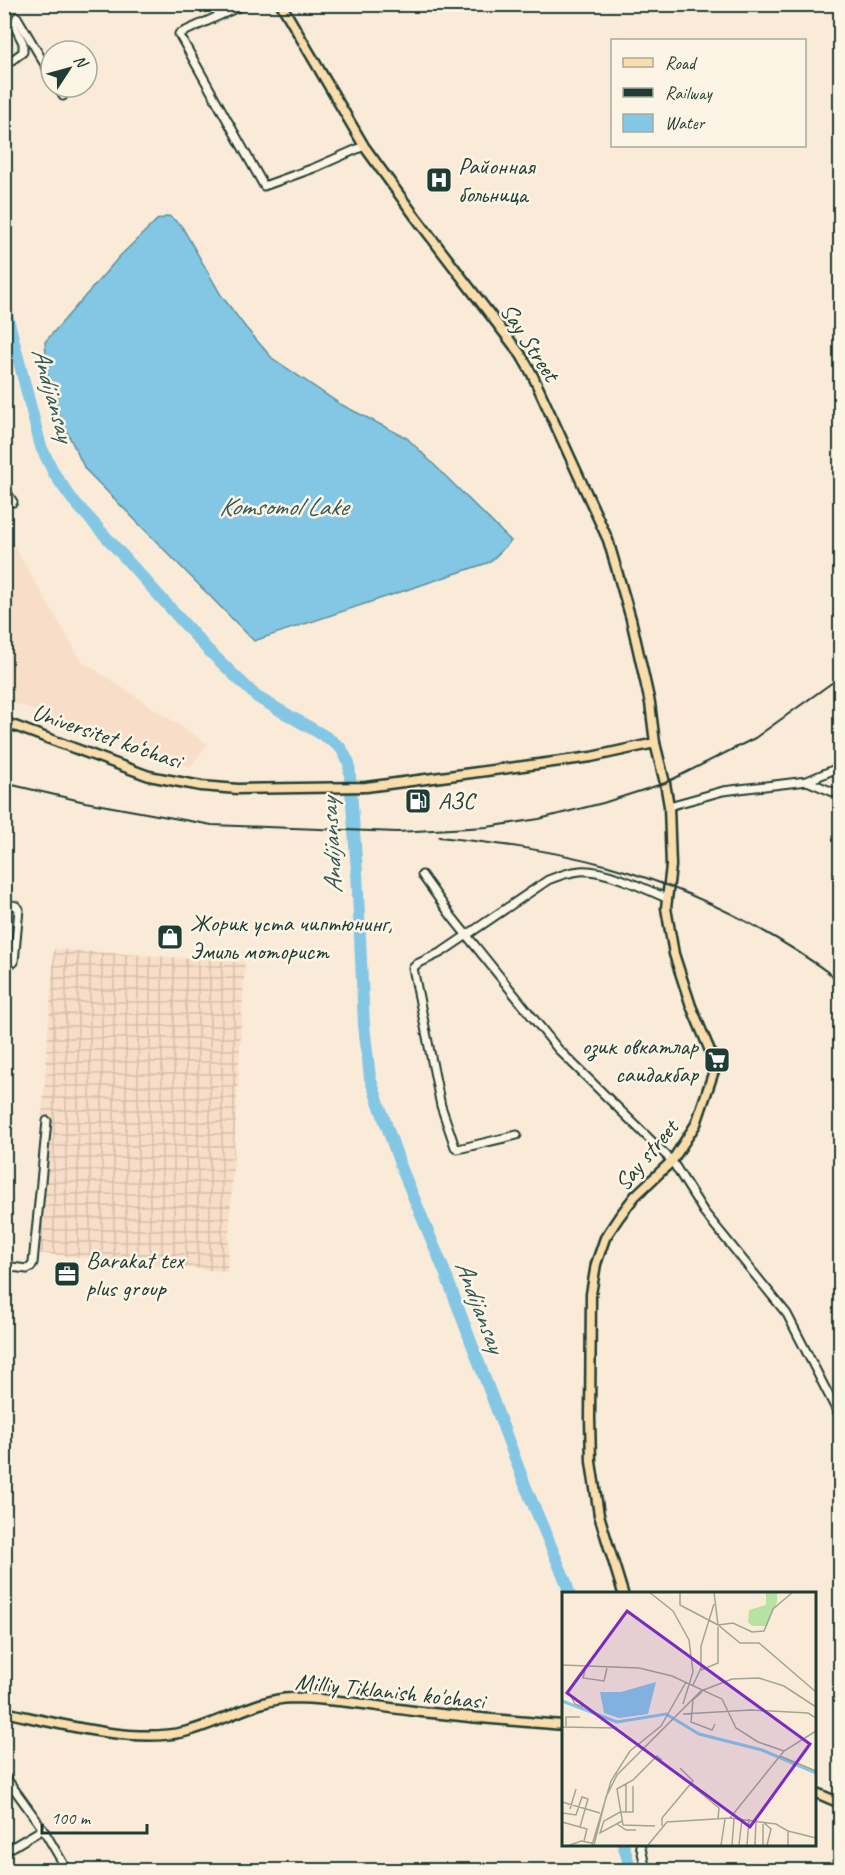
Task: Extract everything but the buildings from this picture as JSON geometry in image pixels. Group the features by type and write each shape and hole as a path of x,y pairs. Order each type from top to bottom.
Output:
{"main road":[{"name":"Say Street","path":"281,4 364,146 521,355 532,374 608,540 631,620 650,703 655,743"},
{"name":"Universitet kо‘chasi","path":"4,722 149,776 201,786 237,789 366,787 591,757 655,743"},
{"name":"Say street","path":"623,1592 599,1515 591,1462 591,1294 596,1264 605,1238 635,1196 672,1161 696,1124 716,1065 691,1006 674,954 666,898 670,866 669,806 655,743"},
{"name":"Milliy Tiklanish ko'chasi","path":"4,1712 106,1732 163,1736 205,1726 263,1703 289,1698 319,1699 490,1720 562,1725"},
{"path":"815,1793 840,1803"}],"street":[{"path":"245,4 179,34 264,186 314,168 364,146"},
{"path":"4,66 23,52 23,42 14,19 39,57"},
{"path":"4,488 13,502"},
{"path":"669,806 723,791 807,781 840,767"},
{"path":"807,781 840,795"},
{"path":"517,1135 458,1149 453,1143 441,1106 413,968 442,952 548,880 574,872 582,871 621,879 666,898"},
{"path":"422,875 466,935 558,1050 672,1161 704,1212 787,1314 840,1417"},
{"path":"4,903 19,909 14,962"},
{"path":"4,1266 27,1269 33,1263 47,1121"},
{"path":"5,1778 43,1829 67,1870"},
{"path":"4,1852 43,1829"},
{"path":"640,1845 646,1870"}],"shaded area":[{"path":"4,529 82,661 208,744 190,767 5,700"},
{"path":"54,949 245,962 227,1272 36,1253 48,1119 42,1119"}],"water":[{"name":"Komsomol Lake","path":"169,216 181,225 221,295 272,358 340,404 407,438 511,541 490,562 254,641 85,469 56,409 48,377 45,342 120,256 157,220"}],"waterway":[{"name":"Andijansay","path":"4,303 41,447 55,475 72,499 207,649 257,697 328,738 341,748 349,763 364,1025 370,1078 401,1167 444,1270 525,1485 569,1592"},
{"name":"Andijansay","path":"623,1845 631,1870"}],"railway":[{"path":"4,783 85,802 212,825 397,832 487,827 539,819 603,803 665,783 755,738 840,677"},
{"path":"439,837 564,855 605,865 668,886 757,927 840,981"}],"place":[{"name":"Районная больница","path":"439,180"},
{"name":"АЗС","path":"418,801"},
{"name":"Жорик уста чиптюнинг, Эмиль моторист","path":"170,937"},
{"name":"озик овкатлар саидакбар","path":"717,1060"},
{"name":"Barakat tex plus group","path":"67,1274"}]}
